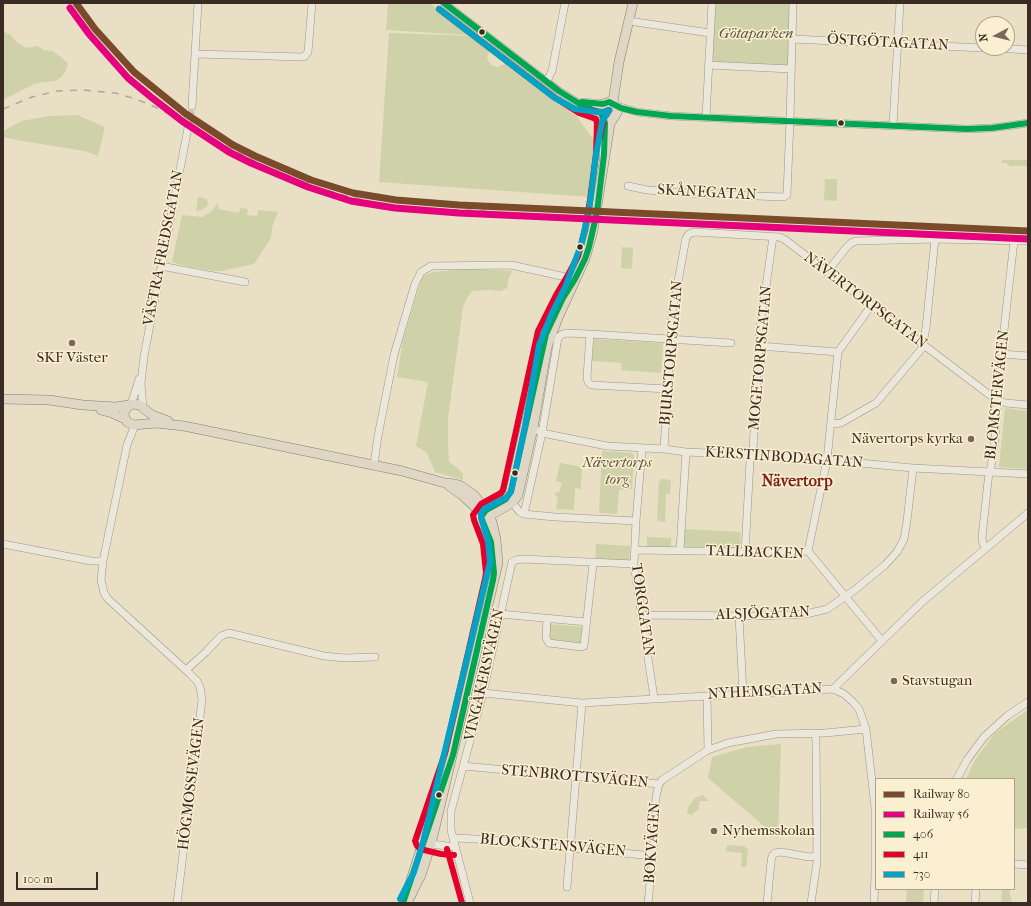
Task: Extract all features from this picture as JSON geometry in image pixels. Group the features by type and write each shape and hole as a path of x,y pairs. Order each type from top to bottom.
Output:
{"main road":[{"path":"485,514 518,495 542,347 546,334 585,259 595,222 609,110 618,66 634,3"},
{"path":"3,398 49,400 116,407 138,405 157,417 184,426"},
{"path":"83,404 112,413 131,423 156,423 184,426"},
{"path":"130,405 124,414 131,423"},
{"path":"131,423 143,422 145,417 144,409"},
{"name":"VINGÅKERSVÄGEN","path":"184,426 402,471 445,483 467,498 475,507 485,514 491,542 494,574 485,619 453,755 427,843 403,903"},
{"name":"VINGÅKERSVÄGEN","path":"407,903 421,875 427,843"}],"street":[{"path":"192,106 198,3"},
{"path":"196,54 298,58 306,56 309,46 312,3"},
{"path":"547,81 552,71 565,3"},
{"path":"706,116 712,3"},
{"path":"790,120 793,3"},
{"path":"893,125 900,3"},
{"path":"447,4 559,91 577,102 609,110 671,116 706,116 967,129 992,128 1028,123"},
{"path":"629,21 710,33"},
{"name":"ÖSTGÖTAGATAN","path":"792,38 975,48"},
{"path":"1015,49 1028,50"},
{"path":"708,65 791,68"},
{"name":"SKÅNEGATAN","path":"628,186 647,190 702,194 784,197 788,192 790,120"},
{"name":"VÄSTRA FREDSGATAN","path":"144,409 141,384 148,328 188,128"},
{"name":"NÄVERTORPSGATAN","path":"689,234 694,232 784,239 999,401 1028,405"},
{"name":"BJURSTORPSGATAN","path":"664,449 672,314 686,238 689,234"},
{"name":"MOGETORPSGATAN","path":"745,552 759,346 773,237"},
{"path":"827,272 846,248 851,243 856,241 935,239 1028,241"},
{"path":"831,424 841,423 876,403 923,345 935,239"},
{"name":"BLOMSTERVÄGEN","path":"986,548 982,540 989,472 991,467 999,401 1002,354 1014,241"},
{"path":"374,465 394,355 415,284 421,272 431,266 511,265 575,279"},
{"path":"161,266 245,282"},
{"path":"808,551 827,460 838,352 871,306"},
{"path":"524,514 542,433 558,338 561,335 566,333 590,334 731,343"},
{"path":"590,334 587,377 588,382 592,385 668,389"},
{"path":"759,346 838,352"},
{"path":"1002,354 1028,356"},
{"name":"VÄSTRA FREDSGATAN","path":"130,405 142,369"},
{"path":"3,544 103,561 131,423"},
{"path":"530,427 542,433"},
{"name":"KERSTINBODAGATAN","path":"542,433 598,445 642,449 664,449 686,452 827,460 913,468 1028,474"},
{"name":"TORGGATAN","path":"642,449 634,564 654,698"},
{"path":"680,550 686,452"},
{"name":"ALSJÖGATAN","path":"642,616 789,615 814,613 827,609 845,597 892,558 901,545 904,539 907,521 913,468"},
{"path":"510,500 520,512 524,514 555,518 636,521"},
{"name":"NYHEMSGATAN","path":"483,693 582,703 833,689 922,602 1028,513"},
{"name":"TALLBACKEN","path":"635,550 745,552 808,551 882,642"},
{"name":"VINGÅKERSVÄGEN","path":"470,903 450,830 451,810 483,693 510,566 512,562 516,560 593,563"},
{"name":"HÖGMOSSEVÄGEN","path":"103,561 100,580 104,593 108,599 186,670 197,681 200,687 202,700 177,903"},
{"path":"547,619 546,638 551,644 584,646 593,563 634,564"},
{"path":"500,614 587,622"},
{"path":"739,616 743,693"},
{"path":"186,670 221,636 229,633 324,656 345,658 375,657"},
{"path":"833,689 844,694 859,709 866,729 875,808 874,903"},
{"path":"707,696 708,750"},
{"path":"958,778 967,760 984,737 1007,716 1028,702"},
{"path":"567,887 582,703"},
{"name":"STENBROTTSVÄGEN","path":"463,766 659,784 669,775 708,750 728,743 762,736 866,729"},
{"path":"811,903 816,856 815,733"},
{"name":"BOKVÄGEN","path":"648,903 653,854 656,797 659,784"},
{"name":"BLOCKSTENSVÄGEN","path":"453,839 459,838 642,855 653,854"},
{"path":"427,843 455,847"},
{"path":"767,903 771,862 772,856 775,853 809,857 816,856"},
{"path":"1015,864 1028,865"},
{"path":"934,903 935,890"},
{"path":"975,903 976,890"}],"green space":[{"path":"388,3 429,3 466,31 469,35 386,30"},
{"name":"Götaparken","path":"715,3 787,3 790,6 789,63 785,67 710,64"},
{"path":"3,31 11,35 16,42 26,48 37,46 44,50 53,51 68,63 66,71 55,81 36,83 3,100"},
{"path":"389,33 472,36 490,50 487,58 491,65 497,67 503,65 505,62 576,116 594,140 592,197 379,182"},
{"path":"77,115 105,127 98,156 85,151 3,137 3,131 22,121 49,116"},
{"path":"1002,160 1028,160 1028,166 1010,166 1007,163 1002,163"},
{"path":"825,179 837,179 837,201 824,200"},
{"path":"200,197 207,199 208,205 202,210 196,211 198,198"},
{"path":"218,203 218,209 239,213 240,208 248,209 247,215 257,216 258,210 278,212 272,227 271,238 254,264 215,271 190,267 172,262 182,215 202,217 211,212"},
{"path":"622,247 633,248 632,269 621,268"},
{"path":"470,269 512,271 508,280 507,288 500,291 472,291 463,307 448,418 448,447 449,462 463,474 463,480 435,472 427,453 416,446 428,382 397,377 403,340 422,277 433,272"},
{"path":"594,339 663,343 661,373 621,370 621,363 592,361"},
{"path":"1005,408 1028,411 1028,469 999,467"},
{"name":"Nävertorps torg","path":"602,451 631,453 634,455 632,489 619,490 617,514 599,513"},
{"path":"560,463 582,467 581,489 575,488 574,510 556,509 558,497 555,496 556,492 559,493 562,483 556,481"},
{"path":"662,479 671,480 670,494 666,494 665,522 657,521 659,482"},
{"path":"684,529 741,532 740,547 738,550 685,548 683,546"},
{"path":"647,537 671,538 671,548 647,547"},
{"path":"596,544 630,546 629,563 595,561"},
{"path":"549,624 583,627 581,646 547,642"},
{"path":"1028,710 1028,828 1015,829 1015,778 966,778 975,760 995,733"},
{"path":"781,744 778,838 708,778 712,757 747,747"},
{"path":"703,795 709,801 700,801 698,810 691,815 687,813 688,807 695,798"},
{"path":"727,845 744,846 747,849 746,867 741,867 742,853 726,851"},
{"path":"907,890 924,890 923,903 906,903"},
{"path":"1002,890 1009,890 1012,903 1001,903"}],"tunnel":[{"path":"188,128 192,106"}],"railway":[{"path":"3,109 32,97 57,91 83,90 115,93 136,99 160,109 233,150 287,177 339,194 380,204 443,210 523,208"},
{"path":"480,215 495,216"}],"rail line":[{"name":"80","path":"76,3 95,29 134,72 186,114 233,145 255,156 311,180 353,193 396,200 459,205 1028,231"},
{"name":"56","path":"70,8 89,34 128,78 182,121 229,152 251,163 308,187 351,201 395,208 459,213 1028,239"}],"transit line":[{"name":"406","path":"403,903 453,755 493,580 494,573 491,542 481,517 486,510 506,499 511,491 546,334 563,298 585,259 589,247 597,212 604,155 605,123 601,113 583,106 559,91 444,3"},
{"name":"411","path":"439,9 554,97 579,113 596,119 597,124 596,154 590,200 578,256 538,331 503,490 501,493 481,504 473,515 483,544 486,573 485,579 445,753 415,841 420,849 441,854 454,855"},
{"name":"730","path":"400,899 414,872 423,842 490,562 488,541 481,514 484,509 507,497 511,492 525,426 539,345 551,315 566,285 581,245 589,211 596,154 602,122 609,110 597,112 575,109 555,98 439,9"},
{"name":"406","path":"582,102 603,104 609,102 621,108 637,112 671,116 967,129 992,128 1028,123"},
{"name":"411","path":"581,110 603,112 609,110 604,118 600,137"},
{"name":"411","path":"447,849 462,903"}],"place":[{"name":"SKF Väster","path":"72,343"},
{"name":"Nävertorps kyrka","path":"971,439"},
{"name":"Stavstugan","path":"894,681"},
{"name":"Nyhemsskolan","path":"714,831"}],"district":[{"name":"Nävertorp","path":"797,482"}]}
